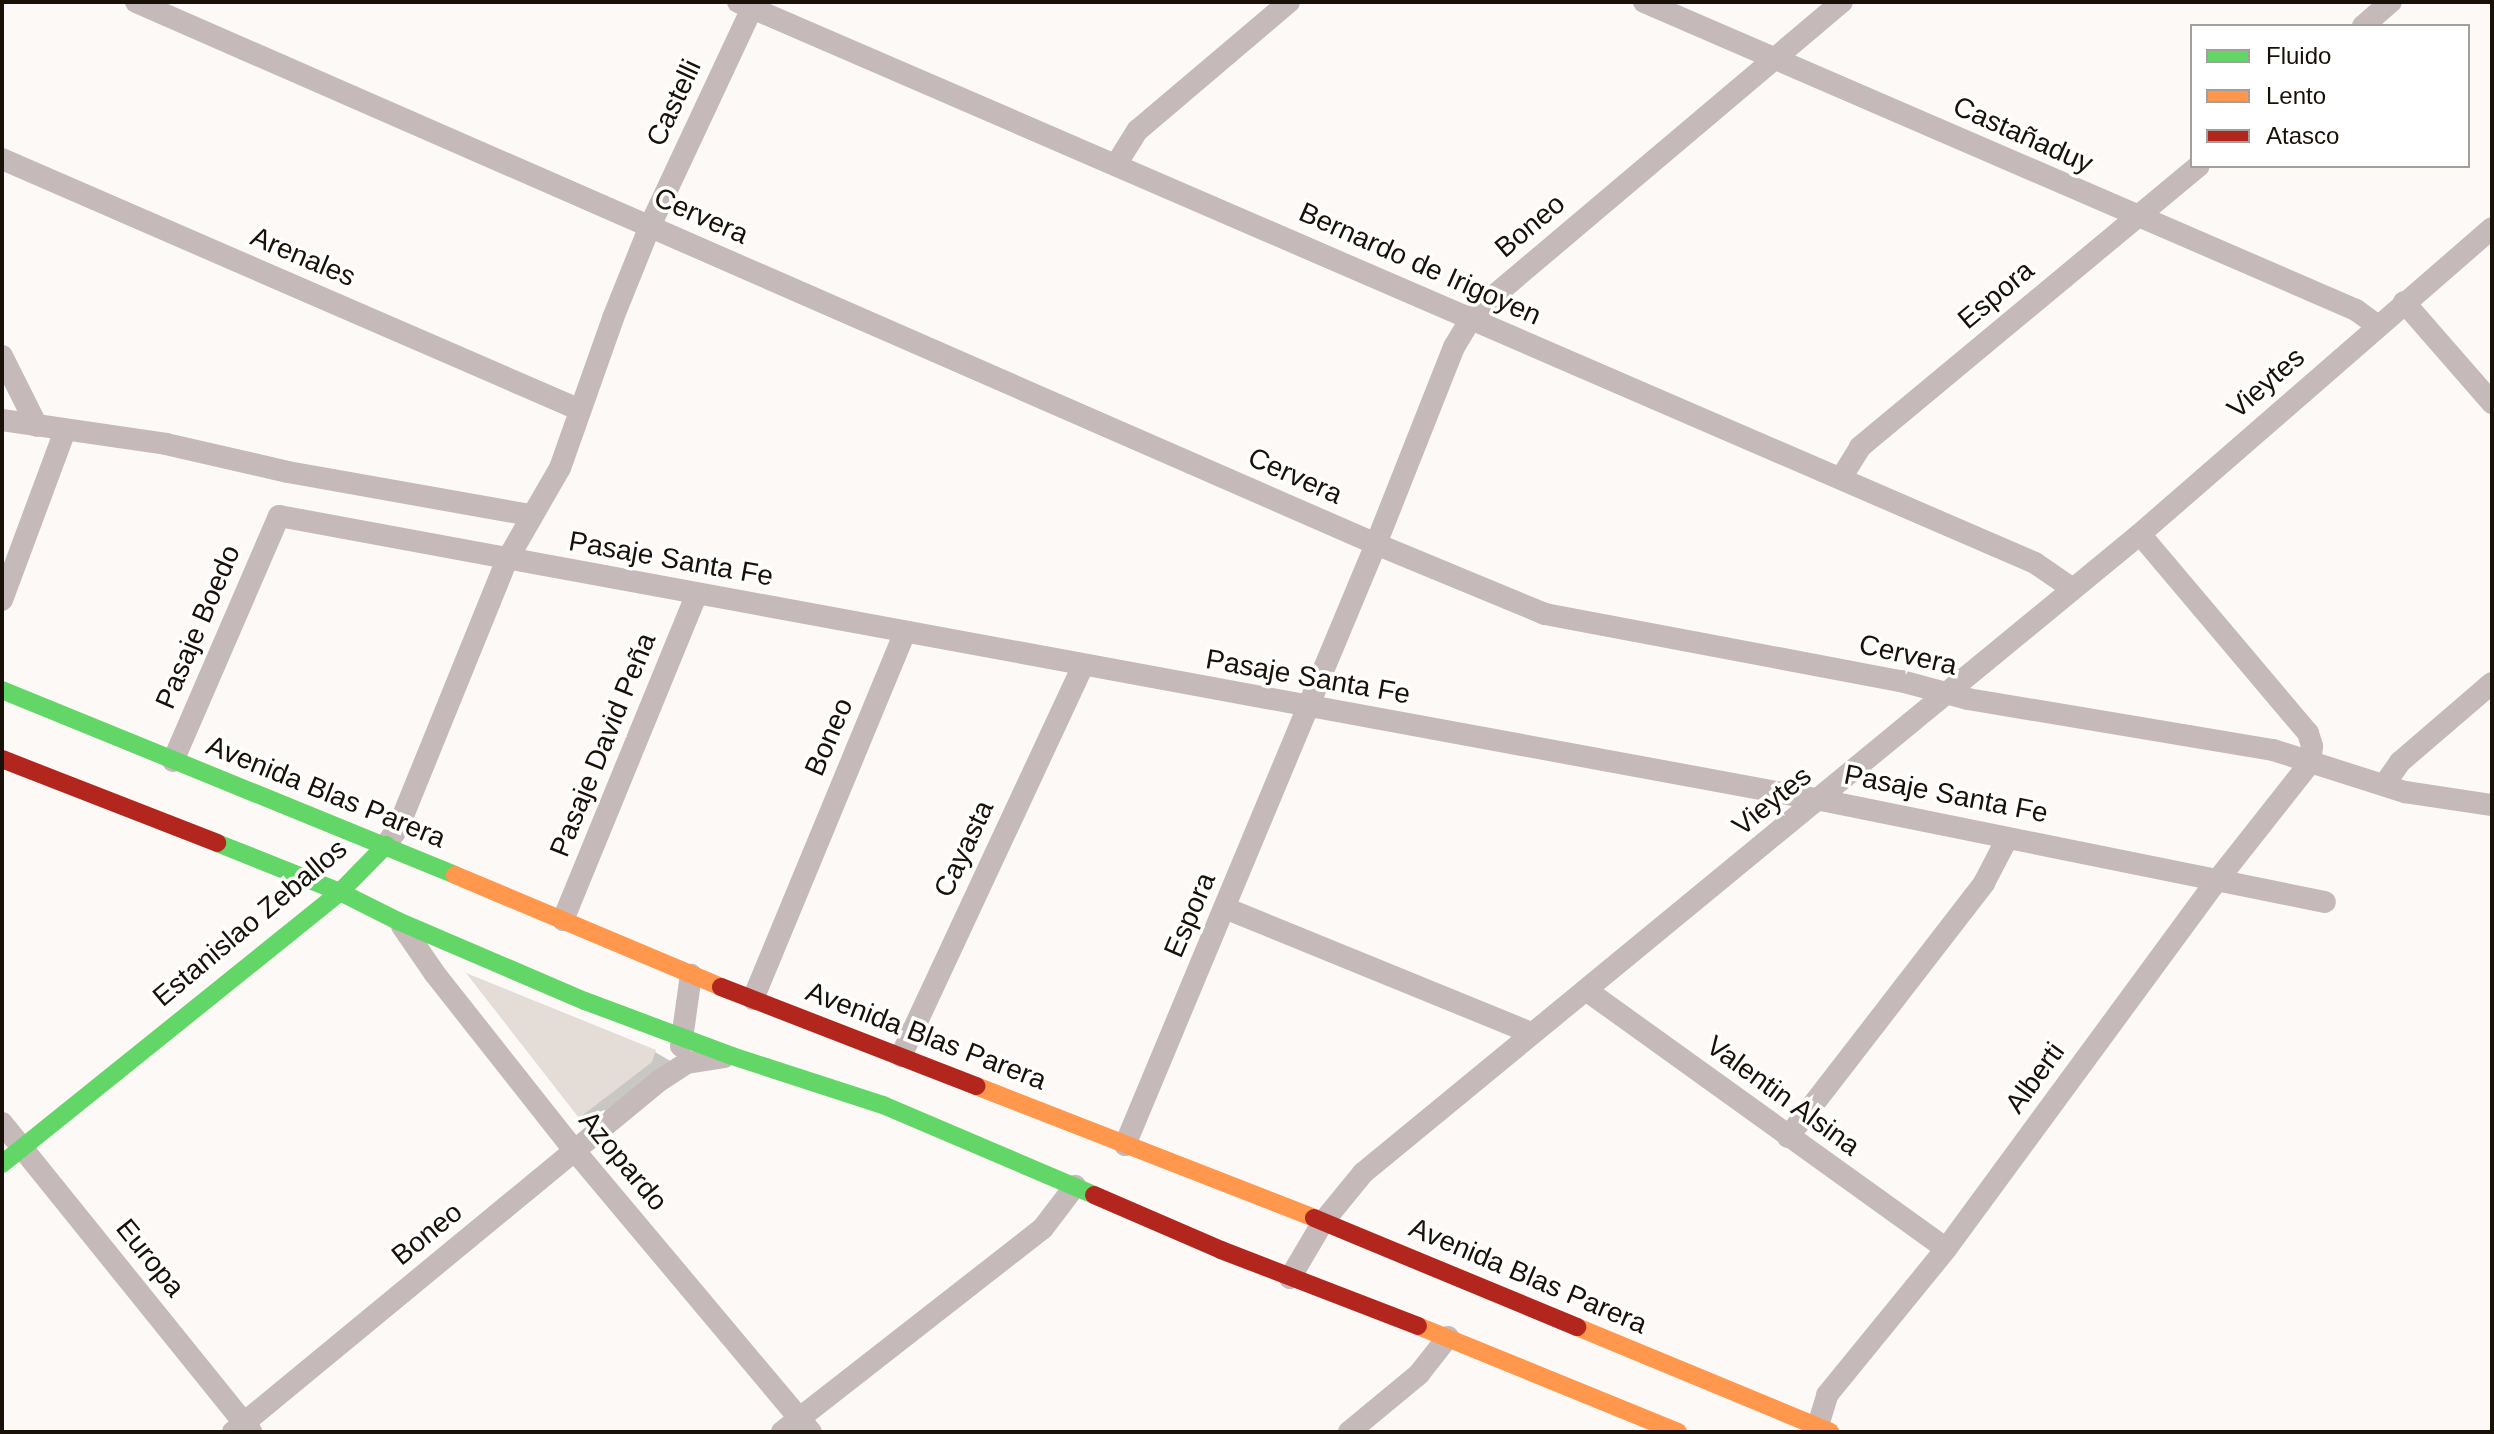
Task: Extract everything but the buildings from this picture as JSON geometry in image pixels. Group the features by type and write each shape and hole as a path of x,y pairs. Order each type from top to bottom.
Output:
{"main road":[{"name":"Avenida Blas Parera","path":"2,690 386,845 691,975 1323,1222 1821,1430"},
{"path":"2,759 340,892 398,921 682,1038 883,1105 1290,1278 1448,1337 1678,1432"},
{"name":"Estanislao Zeballos","path":"2,1164 340,892 386,845"}],"street":[{"name":"Cervera","path":"136,2 1376,544 1563,619 1901,681 1947,694 2273,750 2384,785 2492,805"},
{"path":"1117,163 1138,130 1289,2"},
{"name":"Castañaduy","path":"1644,2 2356,310 2377,325"},
{"name":"Boneo","path":"1309,707 1454,347 1471,319 1842,2"},
{"path":"2365,24 2391,2"},
{"name":"Castelli","path":"580,410 650,226 748,4"},
{"name":"Bernardo de Irigoyen","path":"748,4 2035,563 2073,589"},
{"name":"Arenales","path":"2,159 580,410"},
{"name":"Espora","path":"1841,478 1860,447 2196,168"},
{"name":"Vieytes","path":"1290,1278 1323,1222 1363,1173 1821,800 2140,534 2492,228"},
{"path":"2404,302 2492,403"},
{"path":"2,356 37,426"},
{"name":"Estanislao Zeballos","path":"386,845 398,828 507,560 530,515 560,468 580,410"},
{"path":"2,420 166,444 288,472 530,515"},
{"path":"2,600 65,431"},
{"name":"Pasaje Santa Fe","path":"279,516 1082,667 1821,800 2325,902"},
{"name":"Pasaje Boedo","path":"173,761 279,516"},
{"path":"2140,534 2308,733 2312,746 2310,763"},
{"name":"Pasaje David Peña","path":"563,920 697,594"},
{"name":"Boneo","path":"753,999 905,632"},
{"name":"Cayasta","path":"901,1056 1082,667"},
{"path":"2384,785 2400,762 2492,683"},
{"name":"Espora","path":"1125,1145 1309,707"},
{"name":"Alberti","path":"1821,1430 1827,1395 1946,1249 2216,882 2310,763"},
{"path":"1788,1137 1984,883 2007,839"},
{"path":"1225,908 1532,1033"},
{"name":"Azopardo","path":"398,921 435,974 798,1427"},
{"name":"Boneo","path":"659,1081 681,1047 691,975"},
{"name":"Valentin Alsina","path":"1586,990 1946,1249"},
{"name":"Boneo","path":"242,1429 659,1081 704,1058 732,1056"},
{"name":"Europa","path":"2,1123 242,1429"},
{"path":"798,1427 1043,1228 1075,1186"},
{"path":"1349,1432 1373,1424 1448,1337"}],"traffic: fast":[{"path":"2,690 455,875"},
{"path":"217,843 340,892 398,921 585,1001 732,1056 883,1105 1094,1195"},
{"path":"2,1164 340,892 386,845"}],"traffic: slow":[{"path":"455,875 721,987"},
{"path":"976,1086 1314,1218"},
{"path":"1418,1326 1678,1432"},
{"path":"1577,1327 1830,1432"}],"traffic: jam":[{"path":"2,759 217,843"},
{"path":"721,987 976,1086"},
{"path":"1094,1195 1221,1250 1418,1326"},
{"path":"1314,1218 1577,1327"}]}
